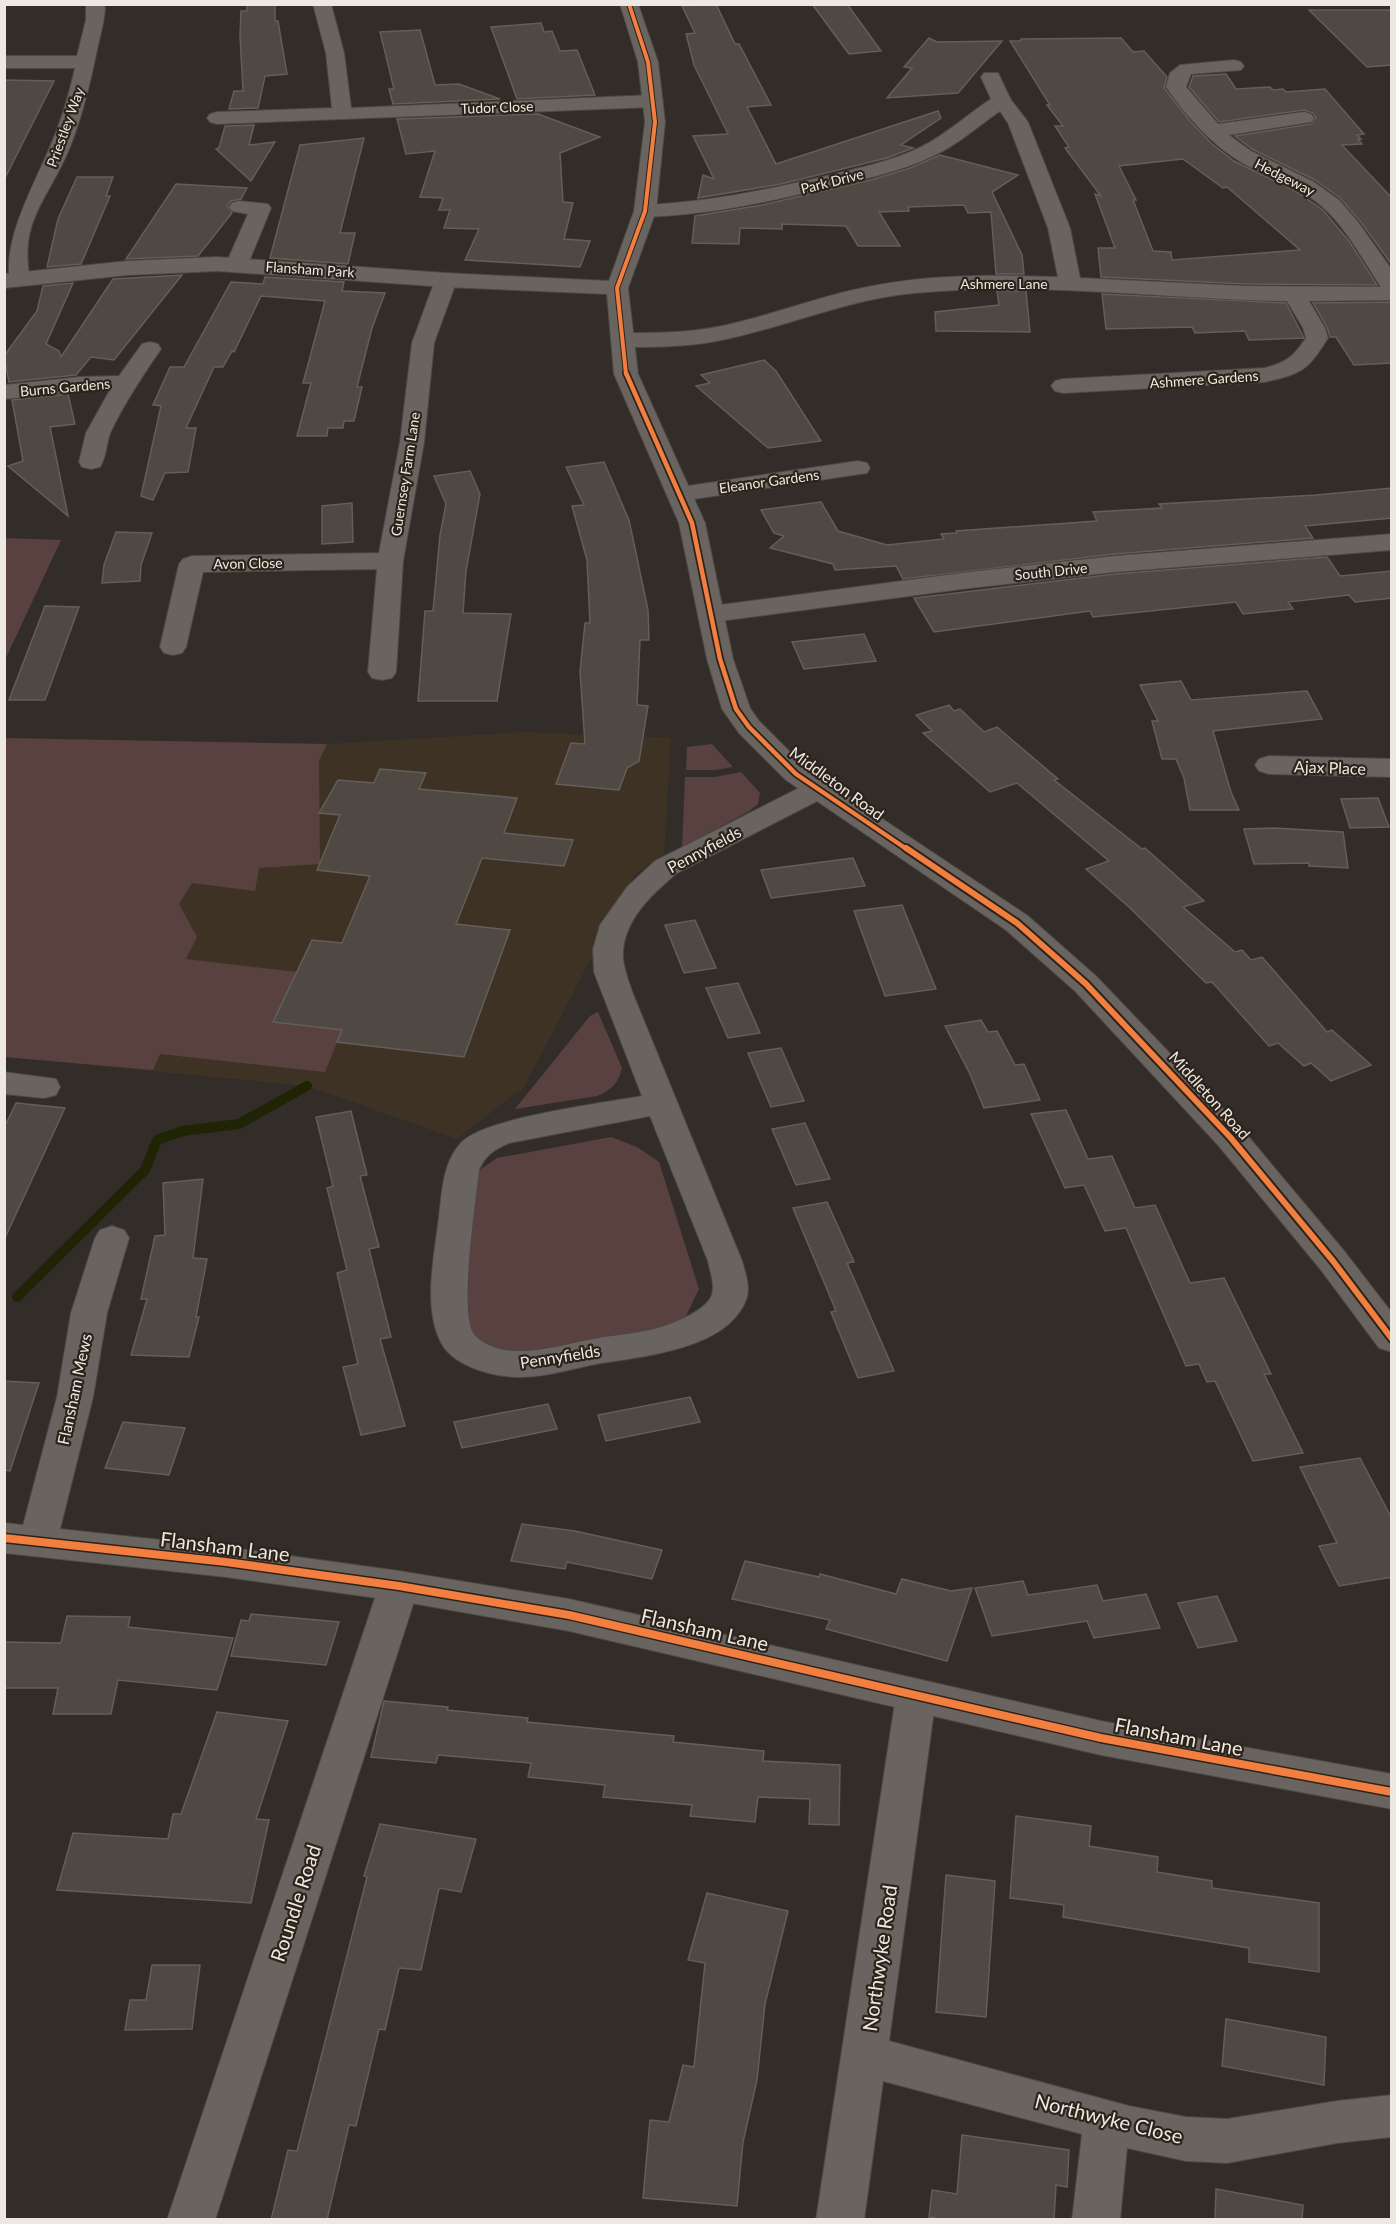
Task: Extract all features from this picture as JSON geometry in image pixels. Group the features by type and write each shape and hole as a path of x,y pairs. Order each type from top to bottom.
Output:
{"street":[{"name":"Priestley Way","path":"12,280 14,254 26,209 60,148 80,90 95,4"},
{"path":"322,4 335,53 342,114"},
{"name":"Middleton Road","path":"629,4 648,62 655,122 645,211 617,288 626,374 692,523 720,660 736,709 774,753 796,774 1017,923 1086,984 1230,1137 1332,1261 1392,1339"},
{"path":"4,62 86,62"},
{"name":"Hedgeway","path":"1234,66 1187,69 1180,74 1176,87 1186,101 1230,146 1324,198 1371,256 1392,287"},
{"path":"991,77 1002,101 1018,122 1059,228 1070,284"},
{"name":"Tudor Close","path":"217,118 653,101"},
{"name":"Park Drive","path":"645,211 697,208 752,200 881,169 929,151 961,132 977,116 1002,101"},
{"path":"1215,131 1304,118"},
{"path":"237,264 261,208 239,207"},
{"path":"4,209 26,209"},
{"name":"Flansham Park","path":"12,280 181,264 237,264 446,280 617,288"},
{"name":"Guernsey Farm Lane","path":"382,672 390,561 412,442 423,343 446,280"},
{"name":"Ashmere Lane","path":"622,340 657,340 717,334 886,288 1000,282 1295,295 1392,292"},
{"name":"Ashmere Gardens","path":"1063,386 1236,378 1265,375 1288,369 1304,360 1317,338 1314,328 1295,295"},
{"name":"Burns Gardens","path":"92,462 98,433 126,383 150,349"},
{"name":"Burns Gardens","path":"4,392 81,384 126,383"},
{"name":"Eleanor Gardens","path":"681,494 858,468"},
{"name":"South Drive","path":"712,614 970,580 1114,564 1392,542"},
{"name":"Avon Close","path":"173,647 192,564 390,561"},
{"name":"Ajax Place","path":"1269,765 1392,768"},
{"name":"Pennyfields","path":"661,1103 502,1133 482,1141 468,1154 462,1170 450,1295 450,1322 457,1338 469,1349 484,1358 505,1364 526,1364 681,1334 717,1314 728,1299 730,1282 725,1261 611,973 607,951 627,906 644,885 666,867 817,790"},
{"path":"4,1083 44,1087"},
{"name":"Flansham Mews","path":"21,1539 75,1397 89,1313 112,1238"},
{"name":"Flansham Lane","path":"21,1539 226,1562 399,1586 569,1615 1101,1738 1392,1792"},
{"name":"Roundle Road","path":"191,2220 399,1586"},
{"name":"Northwyke Road","path":"840,2220 916,1696"},
{"name":"Northwyke Close","path":"865,2056 1107,2121 1186,2139 1227,2141 1337,2122 1392,2116"},
{"path":"1096,2220 1107,2121"}],"shaded area":[{"path":"4,538 61,540 5,660"},
{"path":"525,732 671,738 664,855 635,874 521,1093 517,1092 457,1139 307,1086 5,1057 5,738 327,744"},
{"path":"5,738 327,744 319,761 320,864 259,868 255,891 192,883 179,904 197,937 186,959 297,972 274,1022 342,1030 325,1072 160,1054 153,1070 5,1057"},
{"path":"712,744 733,767 716,770 686,770 687,747"},
{"path":"741,772 760,793 758,804 748,812 682,847 685,777 715,777"},
{"path":"598,1012 622,1068 614,1085 597,1096 515,1109 590,1016"},
{"path":"611,1137 637,1147 659,1162 699,1289 685,1318 667,1328 524,1353 491,1348 479,1340 467,1325 472,1184 481,1169 497,1158"}],"building":[{"path":"247,4 275,4 275,21 278,21 287,74 265,76 258,108 229,109 234,91 243,91 241,11 247,11"},
{"path":"716,4 735,44 739,44 771,105 747,107 776,164 938,111 941,118 901,145 913,148 887,158 781,184 698,198 703,175 714,179 693,136 728,134 694,65 686,34 695,33 682,6"},
{"path":"812,4 847,4 881,51 849,54"},
{"path":"1309,10 1392,10 1392,65 1367,67"},
{"path":"541,23 544,32 552,31 560,51 577,50 595,95 517,99 491,27"},
{"path":"420,30 435,85 459,84 500,99 393,104 389,89 394,89 380,32"},
{"path":"929,38 937,42 1002,41 958,93 887,98 912,68 904,67"},
{"path":"1121,38 1133,52 1144,51 1167,77 1164,88 1211,143 1234,161 1297,192 1323,210 1349,241 1377,285 1245,284 1101,277 1098,248 1115,248 1095,194 1101,196 1065,148 1069,147 1055,126 1063,126 1047,105 1050,105 1010,41 1021,41 1021,39","holes":["1183,159 1223,188 1227,187 1300,250 1172,260 1171,252 1153,251 1133,200 1136,200 1119,166"]},
{"path":"1226,74 1236,89 1270,87 1273,90 1283,89 1286,92 1325,89 1364,134 1357,135 1362,144 1342,145 1392,198 1392,265 1340,198 1315,180 1252,149 1235,136 1311,124 1316,118 1313,113 1304,110 1219,122 1189,87 1193,76"},
{"path":"4,80 54,81 4,180"},
{"path":"538,114 600,137 560,153 563,202 573,203 564,239 590,241 580,267 465,260 479,229 444,228 450,210 439,210 443,198 420,197 435,151 406,154 397,119"},
{"path":"254,125 249,145 275,142 251,181 216,149 219,148 225,126"},
{"path":"364,138 340,233 355,233 348,264 270,258 300,145"},
{"path":"940,155 1018,175 992,192 1022,255 1024,274 996,274 991,212 968,213 964,205 908,207 909,211 879,212 900,246 858,246 846,226 782,224 782,229 740,228 739,244 692,243 695,216 762,205 871,180 910,168"},
{"path":"77,177 113,177 106,196 110,196 81,264 47,267 58,219"},
{"path":"176,184 247,188 241,199 231,201 227,206 232,213 198,256 126,259"},
{"path":"182,275 114,360 91,357 76,375 9,382 4,356 37,311 43,286 73,283 46,344 59,351 61,357 113,279"},
{"path":"265,277 344,282 342,291 385,293 372,328 357,387 362,387 354,421 344,421 343,428 328,428 327,436 297,436 311,383 303,383 325,301 261,296 234,352 232,351 223,367 214,367 186,428 196,428 188,472 165,473 153,500 141,496 161,406 153,405 170,367 184,367 231,282 263,284"},
{"path":"997,291 1026,291 1030,332 936,331 935,312 999,305"},
{"path":"1102,294 1286,303 1304,338 1249,340 1245,331 1195,333 1192,327 1106,329"},
{"path":"1392,302 1392,363 1354,365 1336,337 1330,337 1313,303"},
{"path":"764,360 776,371 821,441 768,448 696,386 710,383 701,375"},
{"path":"68,394 75,424 50,427 68,516 8,466 23,461 12,400"},
{"path":"604,462 629,520 648,610 649,640 640,640 637,705 648,706 639,761 627,768 619,790 556,784 571,743 585,744 580,672 585,623 590,623 587,560 572,506 584,505 566,467"},
{"path":"470,471 480,494 466,571 463,613 511,614 497,701 418,701 425,611 433,611 440,535 446,504 434,476"},
{"path":"1392,488 1392,518 1305,526 1313,538 1115,554 903,579 896,566 835,570 833,564 770,548 784,536 774,533 761,510 821,502 838,531 887,545 944,539 941,534 957,533 956,531 1097,521 1093,512 1162,508 1159,504"},
{"path":"352,503 353,542 322,544 322,506"},
{"path":"116,532 152,533 141,565 140,581 102,583 104,565"},
{"path":"1327,557 1340,576 1392,571 1392,598 1355,602 1349,595 1288,602 1293,609 1243,614 1236,602 1093,617 1090,611 934,632 914,598 1115,574"},
{"path":"45,606 79,607 45,700 9,700"},
{"path":"864,634 876,661 804,669 792,642"},
{"path":"1181,681 1191,700 1307,691 1322,719 1213,731 1231,792 1239,810 1190,810 1184,778 1176,759 1162,759 1152,721 1158,721 1140,685"},
{"path":"949,705 954,711 960,709 984,732 997,727 1058,779 1054,780 1142,849 1145,848 1204,901 1183,907 1235,952 1242,950 1251,960 1262,957 1327,1032 1332,1030 1371,1065 1331,1081 1311,1063 1304,1066 1278,1043 1269,1046 1212,982 1206,983 1130,908 1086,869 1109,861 1017,783 990,792 923,733 932,731 916,715"},
{"path":"380,769 426,773 419,789 517,798 504,833 573,840 564,866 482,858 456,924 510,930 464,1057 337,1042 342,1030 273,1022 312,940 342,943 370,876 317,870 340,815 319,813 338,780 374,783"},
{"path":"1378,798 1389,827 1350,828 1341,799"},
{"path":"1274,828 1343,832 1348,868 1309,866 1309,863 1254,864 1244,829"},
{"path":"853,858 865,886 771,898 761,870"},
{"path":"902,905 936,989 885,996 854,911"},
{"path":"695,920 716,968 684,973 665,925"},
{"path":"738,983 760,1033 728,1038 706,988"},
{"path":"981,1020 988,1032 997,1031 1015,1065 1024,1064 1040,1100 984,1108 969,1072 945,1026"},
{"path":"781,1048 804,1101 771,1107 748,1053"},
{"path":"16,1103 65,1108 4,1240 4,1128"},
{"path":"1066,1110 1088,1159 1112,1156 1135,1208 1155,1205 1190,1283 1224,1278 1271,1374 1264,1374 1303,1453 1253,1461 1215,1381 1207,1382 1199,1364 1186,1366 1126,1228 1105,1231 1084,1185 1065,1188 1031,1114"},
{"path":"351,1111 367,1175 360,1176 379,1247 369,1249 391,1337 380,1339 405,1426 361,1435 343,1367 358,1364 337,1273 347,1270 327,1188 333,1186 316,1117"},
{"path":"805,1123 830,1179 796,1185 772,1129"},
{"path":"203,1179 193,1258 207,1259 196,1317 199,1317 189,1357 131,1355 147,1299 141,1299 155,1236 165,1235 163,1183"},
{"path":"827,1202 854,1262 847,1263 894,1371 858,1378 831,1312 836,1311 793,1208"},
{"path":"4,1381 39,1383 10,1471 4,1470"},
{"path":"690,1397 700,1422 606,1441 598,1415"},
{"path":"548,1404 557,1429 462,1448 454,1422"},
{"path":"123,1422 185,1428 169,1475 105,1468"},
{"path":"1360,1458 1392,1519 1392,1577 1339,1586 1319,1546 1337,1543 1300,1467"},
{"path":"522,1524 575,1531 662,1550 652,1579 567,1562 565,1569 511,1561"},
{"path":"745,1561 819,1577 820,1574 896,1594 902,1579 951,1591 972,1588 947,1661 826,1629 830,1620 732,1599"},
{"path":"1023,1581 1028,1595 1097,1585 1103,1601 1146,1594 1160,1628 1094,1638 1087,1621 992,1636 975,1588"},
{"path":"1217,1596 1237,1641 1198,1648 1178,1603"},
{"path":"251,1614 339,1622 326,1665 231,1656 241,1620 249,1621"},
{"path":"67,1616 130,1617 128,1627 233,1638 217,1690 118,1680 111,1714 53,1714 58,1688 4,1688 4,1642 61,1643"},
{"path":"384,1701 528,1718 527,1722 674,1736 673,1742 764,1751 763,1761 840,1765 839,1825 809,1824 810,1799 758,1797 755,1822 690,1816 692,1805 603,1797 605,1785 528,1777 531,1763 438,1755 436,1763 371,1757"},
{"path":"217,1712 288,1721 256,1819 269,1820 251,1903 57,1890 73,1833 168,1839 173,1814 181,1814"},
{"path":"1016,1816 1091,1826 1089,1846 1158,1857 1157,1872 1212,1881 1212,1888 1319,1903 1319,1972 1249,1962 1249,1948 1063,1917 1064,1905 1010,1898"},
{"path":"380,1824 476,1839 461,1892 439,1888 421,1970 399,1968 385,2030 379,2029 356,2126 349,2125 327,2220 271,2220 288,2150 297,2151 367,1877 364,1876"},
{"path":"946,1875 995,1881 986,2017 936,2012"},
{"path":"707,1893 788,1911 765,2004 757,2080 743,2142 737,2206 643,2198 650,2120 669,2122 683,2065 694,2067 705,1963 688,1960"},
{"path":"152,1965 200,1965 192,2029 125,2030 130,2000 146,2000"},
{"path":"1226,2019 1326,2037 1324,2085 1222,2066"},
{"path":"962,2135 1069,2150 1067,2187 1056,2185 1054,2220 945,2220 929,2217 932,2190 957,2194"},
{"path":"1216,2189 1303,2205 1302,2220 1215,2220"}],"waterway":[{"path":"17,1297 145,1170 157,1140 183,1131 239,1124 307,1086"}],"cycle path":[{"path":"629,4 648,62 655,122 645,211 617,288 626,374 692,523 720,659 736,709 749,727 796,774 1017,923 1086,984 1230,1137 1333,1261 1392,1339"},
{"path":"4,1538 226,1562 399,1586 569,1615 1101,1738 1392,1792"}]}
